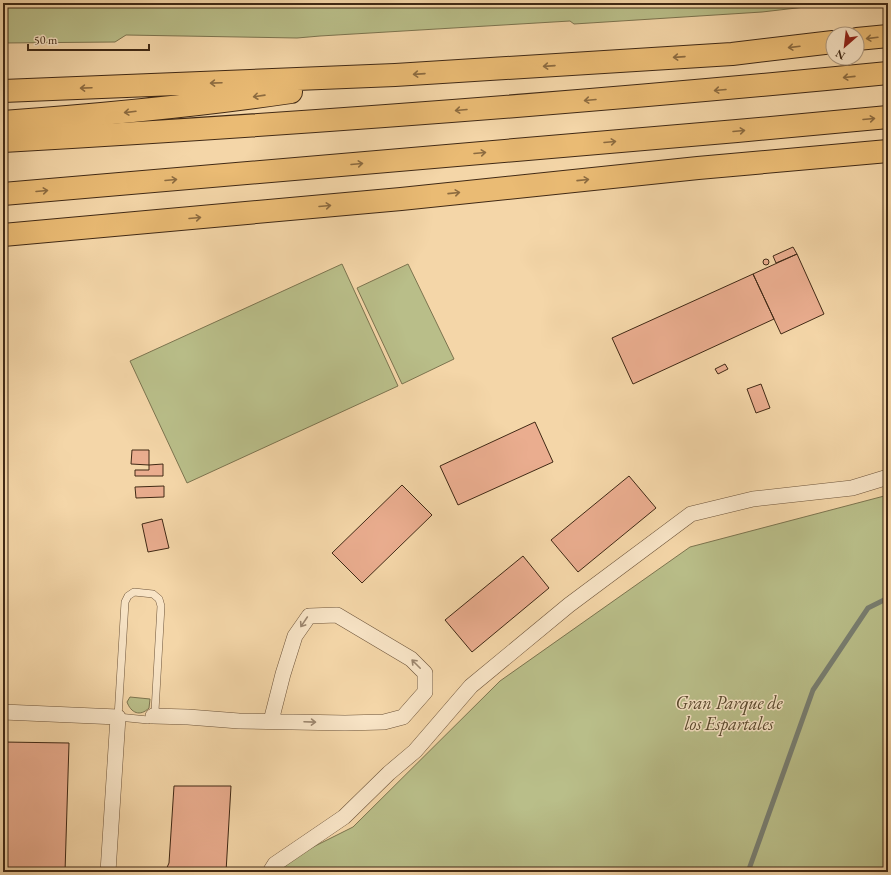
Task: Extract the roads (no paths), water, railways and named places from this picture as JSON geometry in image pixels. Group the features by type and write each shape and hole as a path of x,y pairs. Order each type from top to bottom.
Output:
{"highway":[{"path":"865,38 888,36"},
{"path":"3,91 395,75 732,54 825,43"},
{"path":"3,141 195,130 390,116 734,88 888,73"},
{"path":"3,122 95,116 255,97 395,75"},
{"path":"3,194 888,117"},
{"path":"742,165 888,151"},
{"path":"3,235 401,198 698,168 888,159"},
{"path":"3,225 162,221"}],"street":[{"path":"270,872 275,864 344,817 389,773 415,751 471,686 569,605 691,514 753,499 852,488 888,478"},
{"path":"153,716 239,720 271,721 345,723 384,722 403,717 425,692 425,673 410,659 337,615 309,616 295,636 283,674 271,721"},
{"path":"3,712 118,717 108,872"}],"lane":[{"path":"134,592 153,594 159,599 162,606 155,711 153,716 148,720 118,717 125,602 128,596 134,592"}],"waterway":[{"path":"748,872 813,690 868,608 888,598"}],"park label":[{"name":"Gran Parque de los Espartales","path":"729,713"}]}
